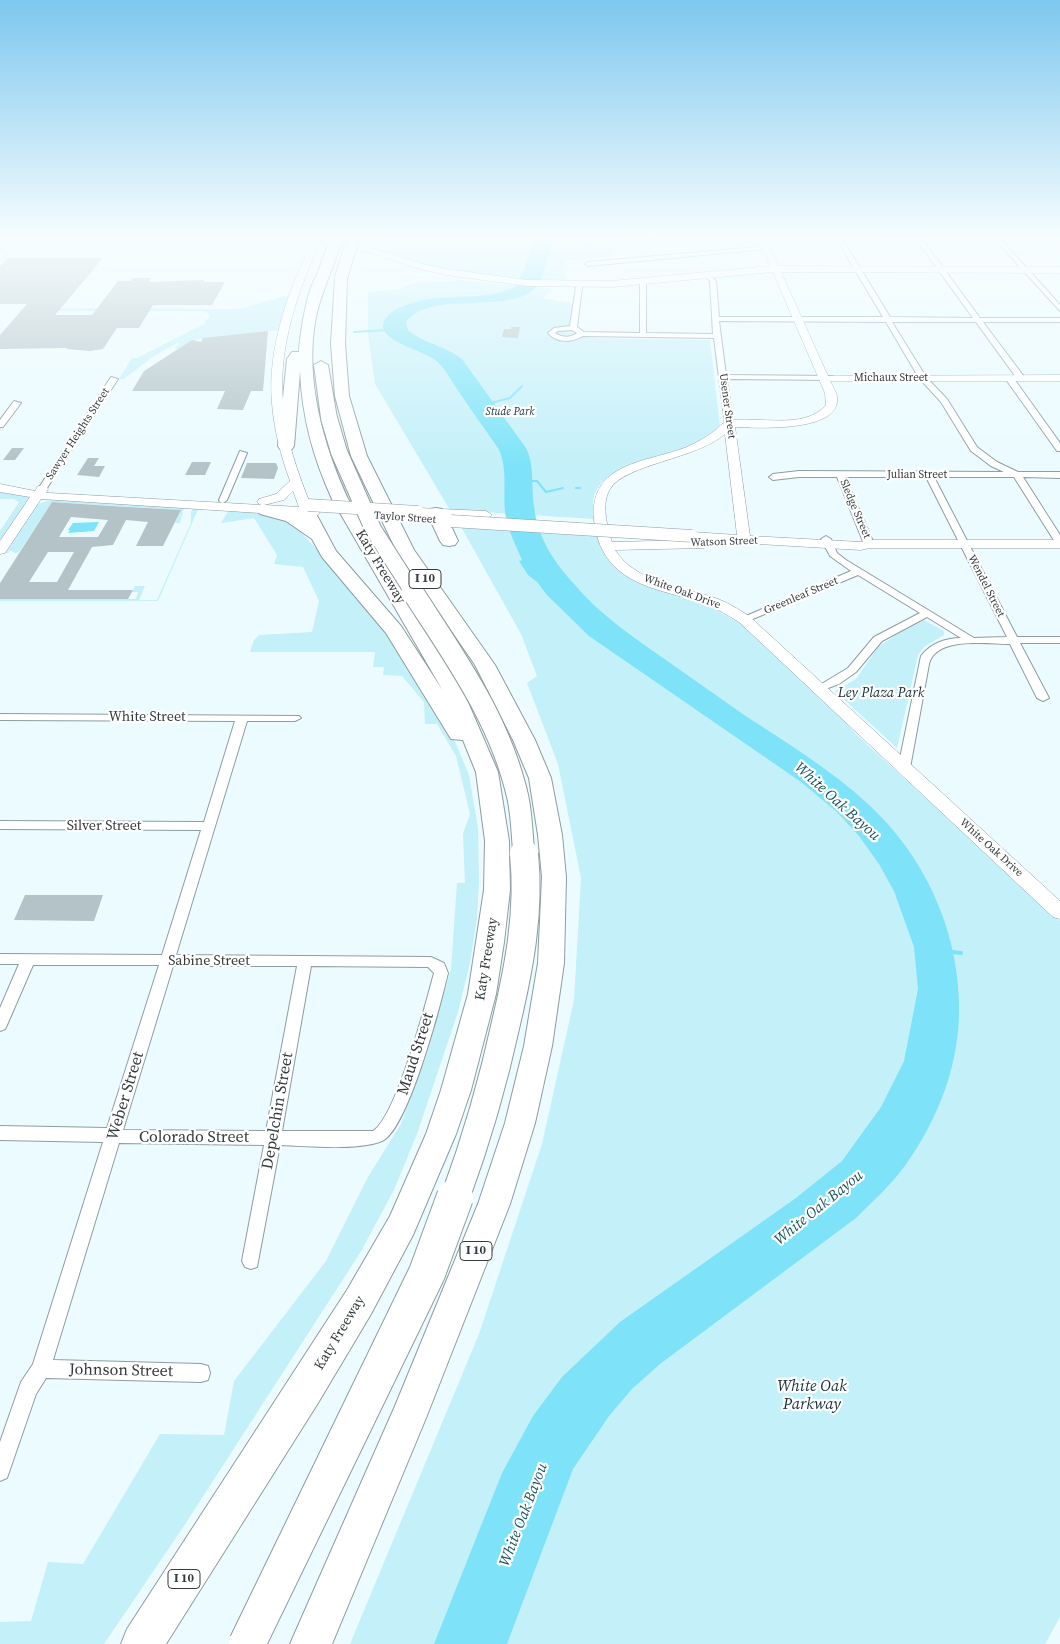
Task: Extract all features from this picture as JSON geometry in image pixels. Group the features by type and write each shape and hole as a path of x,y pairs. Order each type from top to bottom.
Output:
{"highway":[{"path":"247,1644 426,1273 465,1170 494,1078 516,981 524,919 526,876 519,808 499,738 474,688 373,529 339,452 329,418 321,367 313,347 322,312"},
{"path":"326,322 328,312"},
{"name":"I 10","path":"311,1644 408,1418 491,1213 520,1123 538,1046 549,972 554,877 550,835 540,778 524,740 485,665 405,550 359,456 342,396 338,344 339,312"},
{"path":"286,446 294,359 313,347"},
{"name":"Katy Freeway","path":"142,1644 305,1390 359,1302 402,1225 441,1134 468,1050 482,994 491,942 497,890 497,841 487,772 451,686 355,526 328,473 313,428 309,406 313,347"},
{"path":"265,506 292,517 318,535"},
{"path":"309,509 318,535 328,553 394,630 462,740 481,759"},
{"path":"436,517 449,540"}],"main road":[{"path":"289,312 281,346 278,400 280,424 295,483 309,509"},
{"path":"730,431 808,420 824,414 831,408 832,399 828,378 796,312"},
{"name":"Michaux Street","path":"828,378 1060,378"},
{"name":"White Oak Drive","path":"730,431 684,453 628,470 618,475 603,488 599,505 603,536 611,555 636,575 656,585 727,608 744,619 1060,912"},
{"name":"Usener Street","path":"730,431 743,536"},
{"path":"265,506 280,497 295,483"},
{"name":"Taylor Street","path":"2,487 40,492 137,499 743,536"},
{"path":"0,550 40,492"},
{"name":"Taylor Street","path":"137,499 223,500 265,506"},
{"name":"Watson Street","path":"608,546 665,543 730,544 739,542 743,536 861,546 870,544 1060,543"}],"street":[{"path":"576,312 578,331 643,335 717,336"},
{"path":"643,312 643,335"},
{"name":"Usener Street","path":"715,312 730,431"},
{"path":"883,312 923,378 944,400 977,453 1017,475 1060,543"},
{"path":"972,312 1021,378"},
{"path":"716,319 1060,320"},
{"name":"Michaux Street","path":"722,377 828,378"},
{"path":"1009,378 1060,450"},
{"name":"Sawyer Heights Street","path":"40,492 114,379"},
{"path":"0,425 17,403"},
{"path":"223,500 243,453"},
{"name":"Julian Street","path":"774,477 799,474 1060,475"},
{"name":"Sledge Street","path":"840,474 870,544"},
{"name":"Wendel Street","path":"929,475 1043,698"},
{"path":"826,542 833,554 858,572 970,639"},
{"name":"Greenleaf Street","path":"744,619 858,572"},
{"path":"820,688 844,677 878,639 927,613"},
{"path":"904,768 926,656 940,645 952,640 1060,640"},
{"name":"White Street","path":"0,716 295,718"},
{"name":"Weber Street","path":"0,1471 28,1389 41,1369 242,718"},
{"name":"Silver Street","path":"0,825 208,826"},
{"name":"Sabine Street","path":"0,959 418,962"},
{"path":"0,1025 28,960"},
{"name":"Depelchin Street","path":"251,1261 305,961"},
{"name":"Maud Street","path":"358,1139 376,1137 391,1124 424,1031 439,981 440,970 431,962 418,962"},
{"name":"Colorado Street","path":"0,1133 114,1135 125,1137 358,1139"},
{"name":"Johnson Street","path":"41,1369 201,1373"}],"green space":[{"path":"205,312 284,312 279,330 192,340 179,349 174,348 180,344 177,343 151,358 124,379 119,379 132,358 137,358 206,323 204,321 209,318 207,312"},
{"name":"Stude Park","path":"368,312 572,312 568,330 587,338 710,340 720,426 705,438 692,445 635,464 609,477 600,485 594,496 594,519 450,510 375,384 368,335"},
{"path":"7,492 30,497 3,539 0,539 0,531 19,502 14,499 0,499 0,493"},
{"path":"54,499 184,507 180,523 175,523 181,510 52,502 19,552 15,553 10,550 8,553 2,553 38,504"},
{"path":"194,507 199,507 158,601 0,601 0,599 136,599 138,592 132,592 135,586 145,586 139,600 157,600 191,523 191,512"},
{"path":"229,510 275,515 289,519 386,626 452,734 469,775 478,828 479,880 477,918 470,963 458,1012 417,1134 394,1190 360,1253 182,1529 104,1644 0,1644 0,1622 31,1621 48,1562 83,1564 160,1434 224,1435 234,1381 326,1261 368,1177 401,1124 428,1051 451,969 457,883 465,883 463,834 470,814 456,756 437,724 425,724 424,702 402,676 383,675 384,667 373,667 375,652 250,652 254,640 259,635 312,632 319,601 303,567 274,564 277,555 254,518 221,523"},
{"name":"White Oak Parkway","path":"460,525 597,533 601,544 653,587 707,605 747,627 828,703 859,737 1060,921 1060,1617 1045,1644 350,1644 479,1334 542,1144 574,1000 581,878 558,764 527,683 537,676 521,634"},
{"name":"Ley Plaza Park","path":"924,620 944,631 944,635 924,647 918,655 897,748 835,691 856,679 878,647"}],"water":[{"name":"White Oak Bayou","path":"392,312 419,312 406,322 408,330 462,359 526,448 531,462 536,517 543,539 553,558 584,595 606,616 641,643 839,780 868,804 888,824 905,845 933,894 944,919 957,973 959,1023 952,1067 928,1129 904,1167 881,1194 856,1218 660,1364 632,1389 609,1416 573,1469 507,1644 434,1644 502,1473 533,1416 562,1377 620,1322 796,1198 842,1161 881,1107 904,1061 918,989 914,947 894,891 879,864 859,836 837,812 801,782 589,636 528,575 519,561 522,560 506,518 504,471 498,448 440,364 429,356 395,341 384,331 383,325"},
{"path":"99,522 94,531 68,533 73,523"}],"building":[{"path":"20,312 58,312 55,315 92,315 95,312 149,312 139,328 117,328 103,349 90,351 66,349 68,348 0,349 0,335"},
{"path":"511,327 520,327 518,338 502,337 504,329 511,329"},
{"path":"268,331 263,391 251,391 243,410 217,409 225,391 132,391 144,371 192,340 201,342 203,338"},
{"path":"12,448 24,448 15,460 3,460"},
{"path":"88,458 99,458 94,466 105,466 99,477 77,475"},
{"path":"192,462 211,462 205,475 185,475"},
{"path":"247,463 276,463 278,468 274,479 241,478"},
{"path":"52,502 181,510 163,546 136,546 148,522 126,520 113,545 92,547 68,590 133,590 128,599 0,599 0,583","holes":["71,517 108,520 98,537 59,537","48,552 74,552 57,582 29,582"]},
{"path":"25,895 103,895 94,921 14,920"}],"waterway":[{"path":"354,332 388,330"},
{"path":"491,403 510,398 522,386"},
{"path":"529,481 537,481 546,492 563,488"},
{"path":"952,952 961,953"}]}
